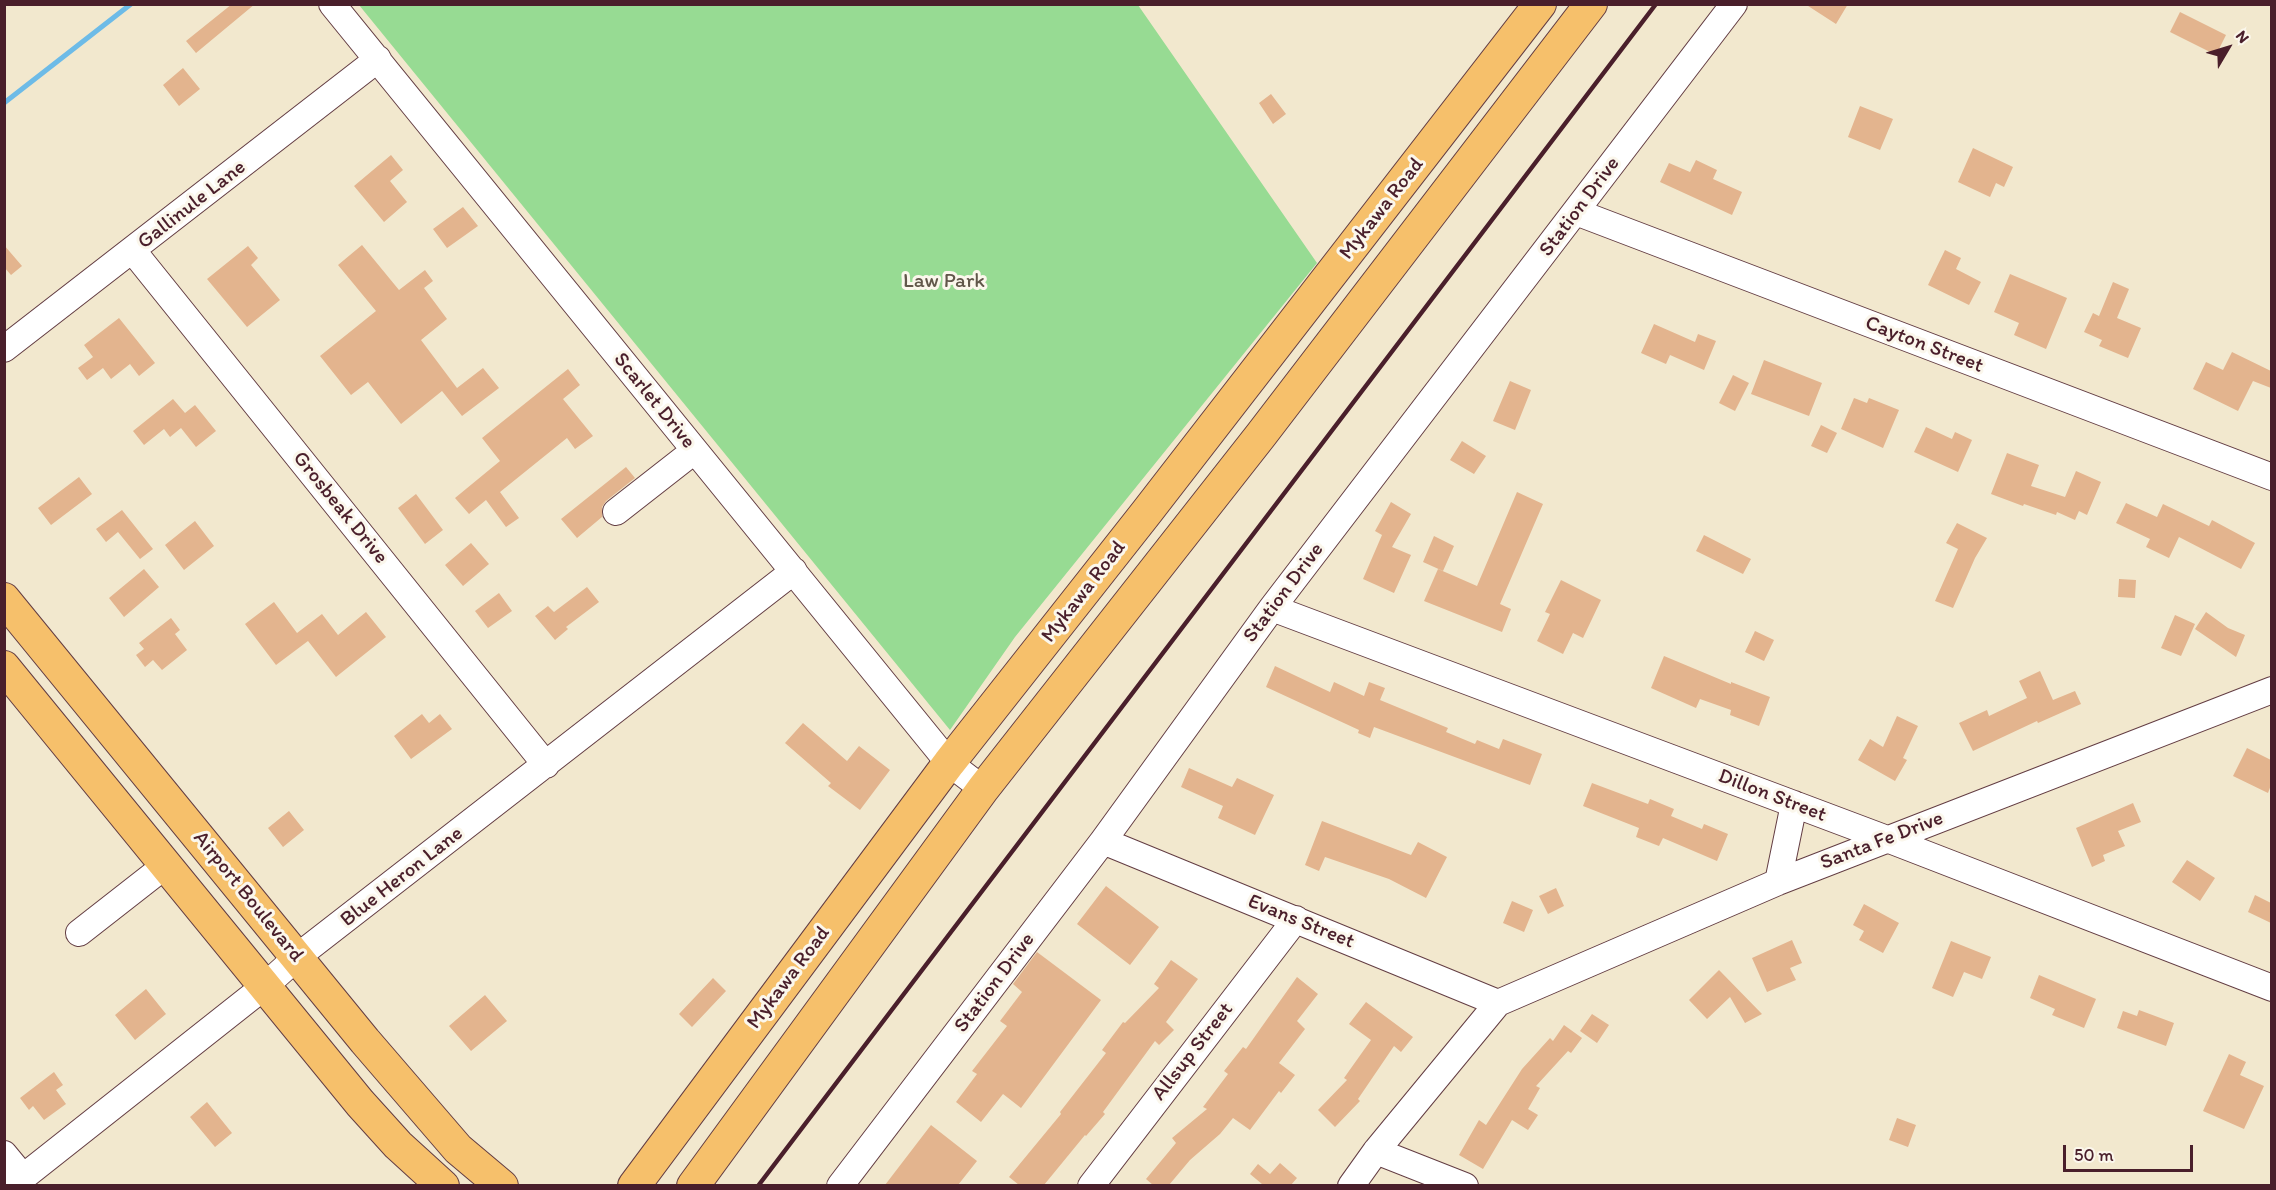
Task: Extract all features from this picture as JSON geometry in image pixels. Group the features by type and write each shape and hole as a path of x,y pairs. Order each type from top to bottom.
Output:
{"main road":[{"name":"Mykawa Road","path":"693,1185 983,789 1261,435 1591,4"},
{"name":"Mykawa Road","path":"634,1185 949,763 1537,9"},
{"path":"1537,9 1563,41"},
{"path":"1146,513 1180,538"},
{"name":"Airport Boulevard","path":"4,599 365,1041 458,1149 502,1185"},
{"name":"Airport Boulevard","path":"4,667 360,1103 398,1145 443,1185"},
{"path":"59,734 93,706"}],"street":[{"name":"Scarlet Drive","path":"332,4 949,763 983,789"},
{"name":"Station Drive","path":"840,1185 1103,841 1272,608 1734,4"},
{"name":"Gallinule Lane","path":"4,349 378,59"},
{"name":"Cayton Street","path":"1576,212 2271,477"},
{"name":"Grosbeak Drive","path":"133,250 546,765"},
{"path":"616,512 694,451"},
{"name":"Blue Heron Lane","path":"18,1181 265,986 297,957 794,571"},
{"name":"Dillon Street","path":"1272,608 1887,839 2271,988"},
{"name":"Santa Fe Drive","path":"1498,1004 1778,882 2271,690"},
{"path":"1778,882 1794,804"},
{"name":"Evans Street","path":"1103,841 1498,1004"},
{"path":"79,933 166,865"},
{"name":"Allsup Street","path":"1091,1185 1296,919"},
{"path":"1351,1185 1376,1151 1498,1004"},
{"path":"1376,1151 1465,1185"},
{"path":"4,1154 18,1181"}],"green space":[{"name":"Law Park","path":"359,5 1138,5 1317,263 1015,637 950,730"}],"building":[{"path":"232,4 255,4 196,53 186,41"},
{"path":"1805,4 1848,4 1836,24"},
{"path":"2180,12 2226,35 2216,55 2170,32"},
{"path":"183,68 200,89 179,106 163,85"},
{"path":"1271,94 1286,114 1273,124 1259,103"},
{"path":"1860,106 1893,119 1880,150 1848,137"},
{"path":"1973,148 2013,167 2004,187 1996,183 1990,197 1958,182"},
{"path":"391,155 403,170 390,181 407,202 384,222 354,186"},
{"path":"1696,160 1717,170 1713,179 1742,192 1732,215 1660,182 1669,163 1690,172"},
{"path":"463,207 478,226 447,248 433,229"},
{"path":"4,245 22,266 11,275 4,267"},
{"path":"362,245 399,290 425,270 433,281 424,288 447,319 421,340 457,388 483,368 499,388 462,416 442,391 401,424 368,382 351,395 320,356 376,311 338,265"},
{"path":"248,246 258,258 251,265 280,300 247,327 207,279"},
{"path":"1945,250 1961,258 1956,269 1981,282 1969,305 1928,285"},
{"path":"2010,274 2067,298 2046,349 2014,335 2019,323 1994,312"},
{"path":"2113,282 2129,289 2117,318 2141,328 2128,358 2099,346 2102,340 2084,332 2093,313 2099,316"},
{"path":"119,318 155,363 139,376 130,364 111,379 103,368 87,380 78,368 93,357 84,345"},
{"path":"1654,324 1695,342 1698,334 1716,341 1704,370 1670,355 1666,364 1641,353"},
{"path":"2232,352 2271,371 2271,388 2253,381 2238,411 2193,389 2206,362 2223,370"},
{"path":"1764,360 1822,383 1809,416 1751,394"},
{"path":"568,369 580,385 563,399 593,436 575,449 567,438 500,492 519,518 506,527 486,500 469,514 455,498 500,461 482,438"},
{"path":"1733,375 1749,383 1735,411 1719,403"},
{"path":"1510,381 1531,390 1515,430 1493,421"},
{"path":"1854,398 1867,403 1869,398 1899,410 1883,448 1841,429"},
{"path":"173,399 185,413 195,405 216,431 196,447 181,428 170,437 164,429 144,445 133,431"},
{"path":"1821,425 1837,433 1827,453 1811,446"},
{"path":"1926,427 1952,439 1955,432 1972,440 1958,472 1914,452"},
{"path":"1462,441 1486,456 1474,474 1450,460"},
{"path":"2007,453 2039,465 2031,486 2065,497 2076,471 2101,482 2087,515 2079,511 2075,520 2057,512 2056,515 2024,504 2023,506 1991,494"},
{"path":"626,467 635,478 606,501 602,507 602,517 577,538 561,519"},
{"path":"79,477 92,494 51,525 38,508"},
{"path":"1517,492 1543,504 1500,604 1511,609 1502,632 1424,601 1438,569 1477,586"},
{"path":"416,494 443,530 425,544 398,508"},
{"path":"1391,502 1411,514 1392,547 1411,555 1394,593 1363,579 1382,535 1375,531"},
{"path":"2126,503 2157,517 2163,504 2209,526 2212,520 2255,543 2241,569 2179,537 2169,558 2146,547 2150,539 2116,523"},
{"path":"122,510 153,549 140,559 118,532 106,542 96,529"},
{"path":"195,521 214,546 184,570 165,545"},
{"path":"1957,523 1987,538 1975,558 1953,608 1935,601 1958,549 1946,543"},
{"path":"1704,535 1751,559 1743,574 1696,551"},
{"path":"1434,536 1454,546 1443,571 1423,562"},
{"path":"471,543 489,564 463,586 445,565"},
{"path":"144,569 159,587 124,617 109,598"},
{"path":"2119,579 2136,580 2135,598 2118,597"},
{"path":"1561,580 1601,600 1583,638 1573,633 1563,654 1537,641 1550,614 1545,612"},
{"path":"587,587 599,602 566,627 568,629 555,640 535,616 548,606 554,612"},
{"path":"499,593 512,611 488,628 475,611"},
{"path":"274,602 297,633 322,614 338,635 366,612 386,637 336,677 308,641 276,665 245,624"},
{"path":"2206,612 2228,628 2245,635 2236,657 2195,629"},
{"path":"2175,615 2195,624 2181,656 2161,648"},
{"path":"171,618 180,630 175,634 187,650 162,670 153,660 145,667 136,655 144,649 139,643"},
{"path":"1755,631 1774,640 1764,661 1745,652"},
{"path":"1664,656 1731,684 1731,682 1770,697 1759,726 1730,715 1731,710 1700,699 1696,708 1651,688"},
{"path":"1275,666 1330,692 1334,682 1364,696 1369,682 1385,688 1380,700 1448,728 1446,732 1475,744 1477,740 1499,749 1503,739 1542,754 1530,785 1374,727 1370,738 1358,733 1359,730 1266,687"},
{"path":"2040,671 2053,700 2075,691 2081,704 2038,723 2037,721 1973,751 1959,723 1987,710 1989,716 2027,698 2019,681"},
{"path":"422,714 429,723 440,714 452,729 411,759 394,736"},
{"path":"1897,716 1918,726 1903,758 1907,760 1895,781 1858,760 1870,739 1883,747"},
{"path":"803,723 847,761 859,746 890,770 860,810 828,786 831,783 785,743"},
{"path":"2247,748 2271,760 2271,785 2268,793 2233,776"},
{"path":"1189,768 1232,787 1237,778 1274,795 1255,835 1218,818 1223,806 1181,787"},
{"path":"1592,783 1648,804 1650,799 1674,809 1671,816 1702,829 1704,824 1728,834 1717,861 1663,838 1659,846 1636,837 1639,828 1583,806"},
{"path":"2133,803 2141,822 2118,831 2125,846 2103,855 2105,861 2092,867 2076,828"},
{"path":"289,811 304,830 283,847 268,828"},
{"path":"1322,821 1411,855 1418,842 1447,857 1426,898 1389,879 1325,857 1319,871 1305,865"},
{"path":"2187,860 2215,878 2200,901 2172,882"},
{"path":"1106,886 1159,927 1130,965 1077,924"},
{"path":"1556,888 1564,906 1548,914 1539,896"},
{"path":"2255,895 2271,903 2271,923 2248,912"},
{"path":"1512,901 1533,910 1524,932 1503,923"},
{"path":"1864,904 1899,923 1883,953 1859,940 1864,931 1853,925"},
{"path":"1792,940 1802,963 1790,968 1796,980 1767,992 1752,958"},
{"path":"1951,941 1991,957 1982,979 1964,972 1953,997 1932,988"},
{"path":"1037,952 1101,1000 1021,1108 1003,1094 981,1122 956,1102 977,1074 972,1071 1007,1026 1000,1021 1022,992 1013,984"},
{"path":"1171,960 1198,979 1166,1022 1174,1030 1159,1045 1155,1041 1103,1112 1105,1114 1044,1185 1019,1185 1009,1177 1061,1114 1060,1112 1106,1053 1102,1050 1123,1022 1125,1023 1159,988 1154,984"},
{"path":"1719,970 1762,1014 1745,1023 1730,997 1707,1019 1689,1000"},
{"path":"2039,975 2096,999 2084,1028 2052,1015 2055,1009 2030,998"},
{"path":"1297,977 1318,994 1297,1021 1305,1029 1279,1063 1295,1075 1281,1093 1279,1091 1250,1130 1233,1118 1220,1134 1190,1160 1169,1185 1153,1185 1146,1179 1176,1143 1172,1138 1207,1109 1203,1107 1228,1074 1224,1071 1243,1047 1246,1049"},
{"path":"713,978 726,991 692,1027 679,1014"},
{"path":"146,989 166,1014 135,1040 115,1015"},
{"path":"485,995 507,1021 471,1051 449,1026"},
{"path":"1366,1002 1413,1037 1401,1052 1394,1046 1358,1099 1360,1101 1335,1127 1318,1110 1347,1080 1344,1078 1371,1040 1349,1024"},
{"path":"2139,1010 2174,1023 2166,1046 2117,1028 2123,1011 2137,1016"},
{"path":"1592,1014 1609,1025 1597,1043 1580,1031"},
{"path":"1564,1025 1582,1038 1571,1053 1568,1051 1536,1086 1540,1088 1528,1109 1538,1115 1528,1130 1512,1120 1483,1169 1459,1155 1479,1120 1486,1125 1522,1069 1550,1038 1553,1041"},
{"path":"2229,1054 2246,1062 2240,1075 2264,1086 2244,1129 2203,1111"},
{"path":"54,1072 63,1085 56,1090 66,1104 44,1120 33,1106 29,1110 20,1098"},
{"path":"207,1102 232,1133 215,1147 190,1117"},
{"path":"1897,1118 1916,1125 1908,1147 1889,1140"},
{"path":"931,1125 977,1161 958,1185 885,1185"},
{"path":"1280,1163 1297,1178 1291,1185 1261,1185 1250,1174 1258,1164 1270,1174"}],"waterway":[{"path":"4,103 131,4"}],"railway":[{"path":"758,1186 1656,4"}]}
